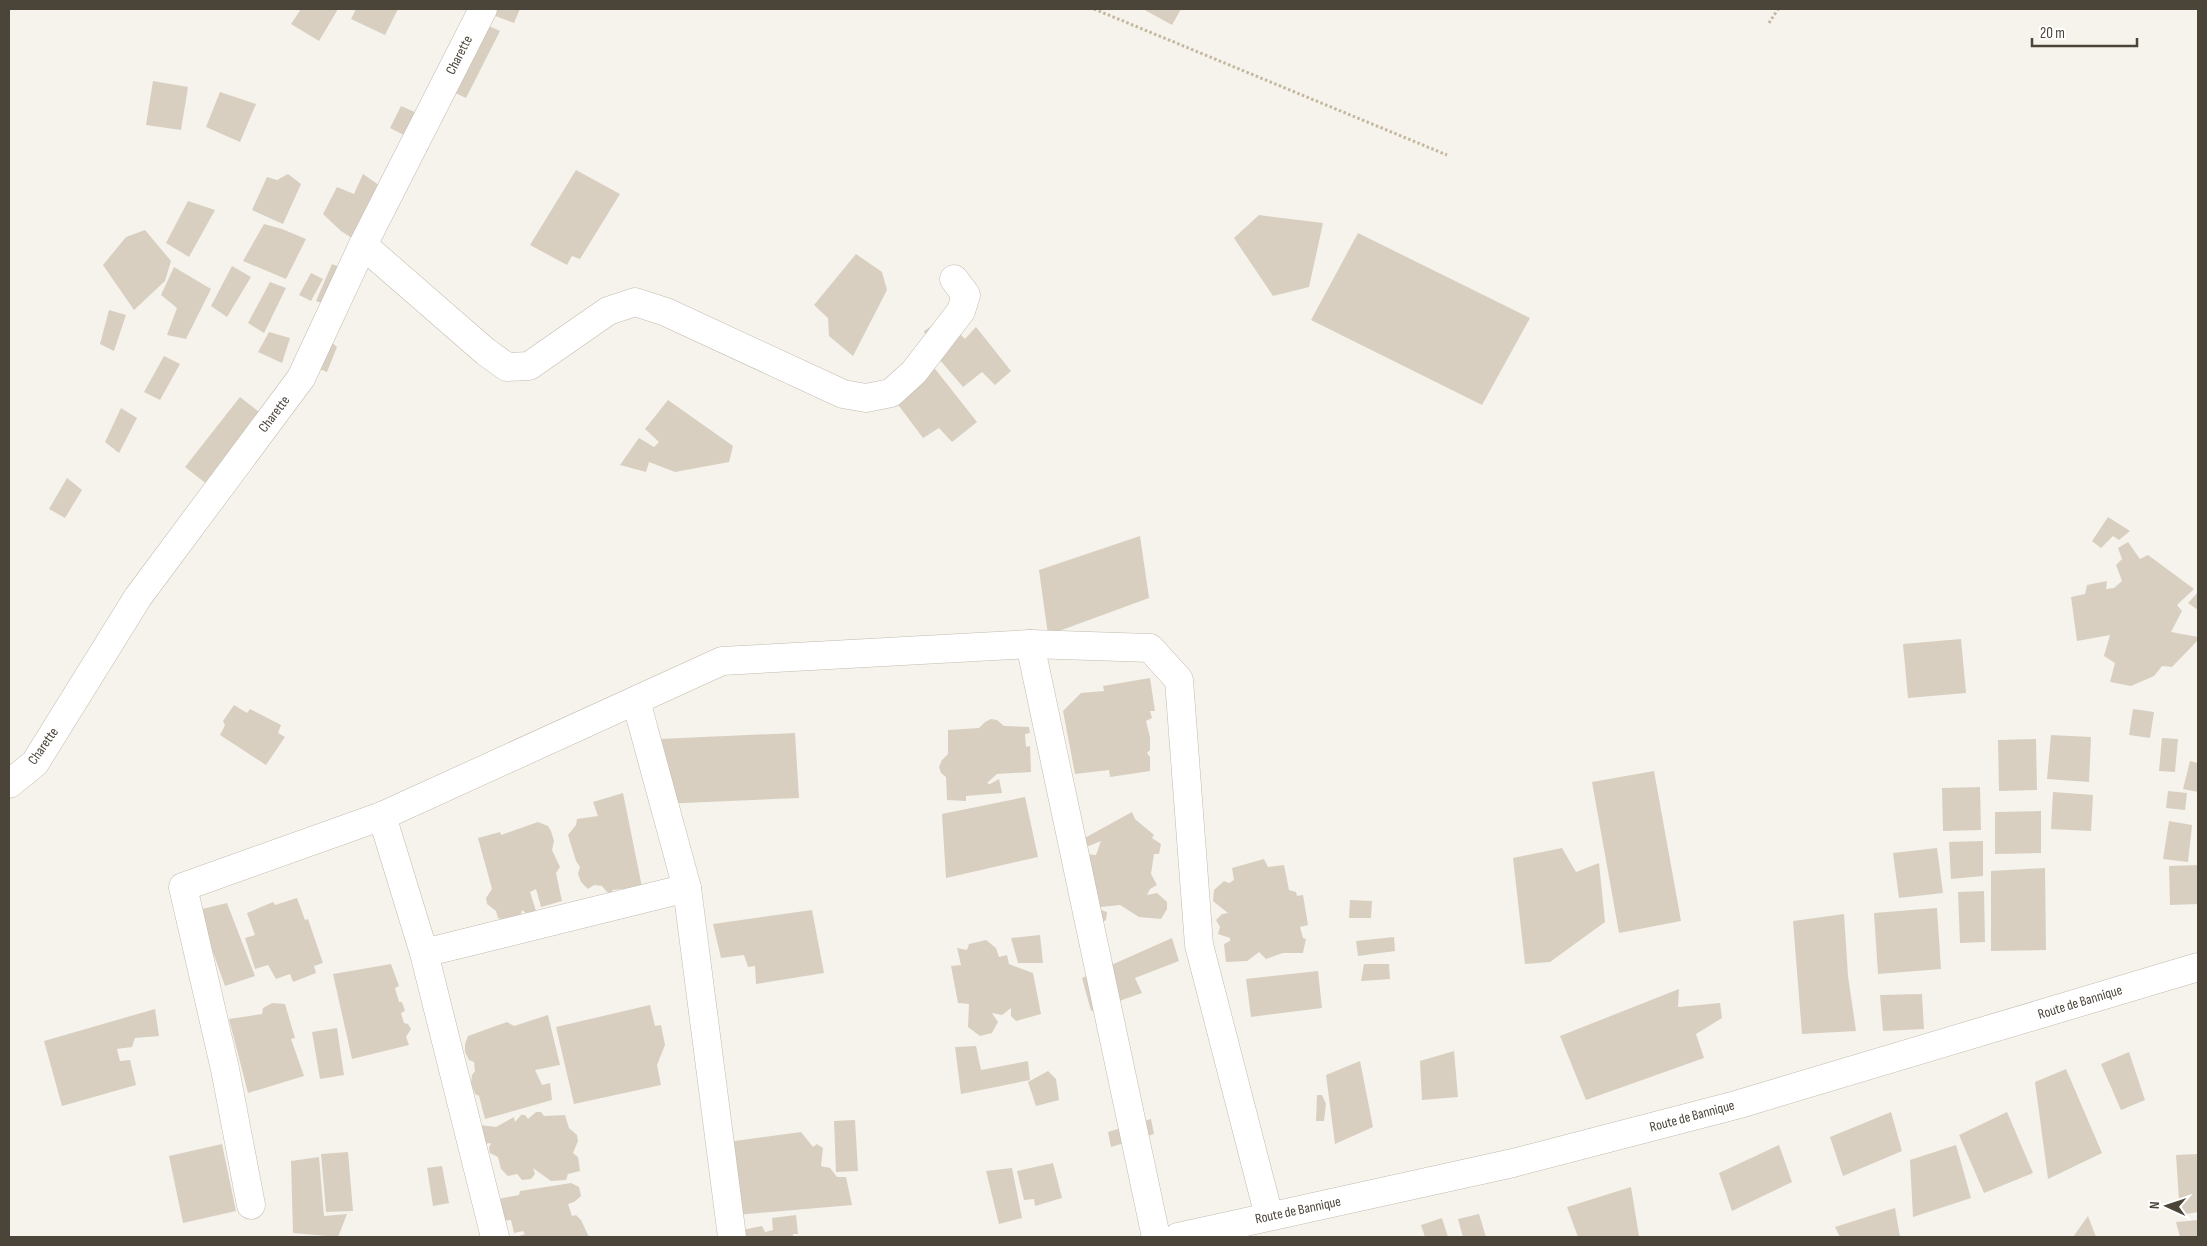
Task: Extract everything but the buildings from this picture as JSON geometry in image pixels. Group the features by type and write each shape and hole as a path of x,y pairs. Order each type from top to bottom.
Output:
{"street":[{"name":"Charette","path":"9,784 35,763 138,597 301,378 363,245 483,9"},
{"path":"363,245 486,352 507,367 529,366 608,311 634,302 666,312 843,394 866,398 891,392 914,372 961,311 966,294 954,279"},
{"path":"1030,644 1156,1237"},
{"path":"251,1205 225,1070 183,887 382,816 722,661 1030,644 1150,648 1179,680 1199,945 1269,1216"},
{"path":"636,701 687,888 732,1237"},
{"path":"382,816 424,953 495,1237"},
{"path":"424,953 687,888"},
{"name":"Route de Bannique","path":"1178,1237 1513,1163 1727,1107 2198,967"}],"path":[{"path":"1094,9 1448,155"},
{"path":"1769,23 1778,9"}]}
